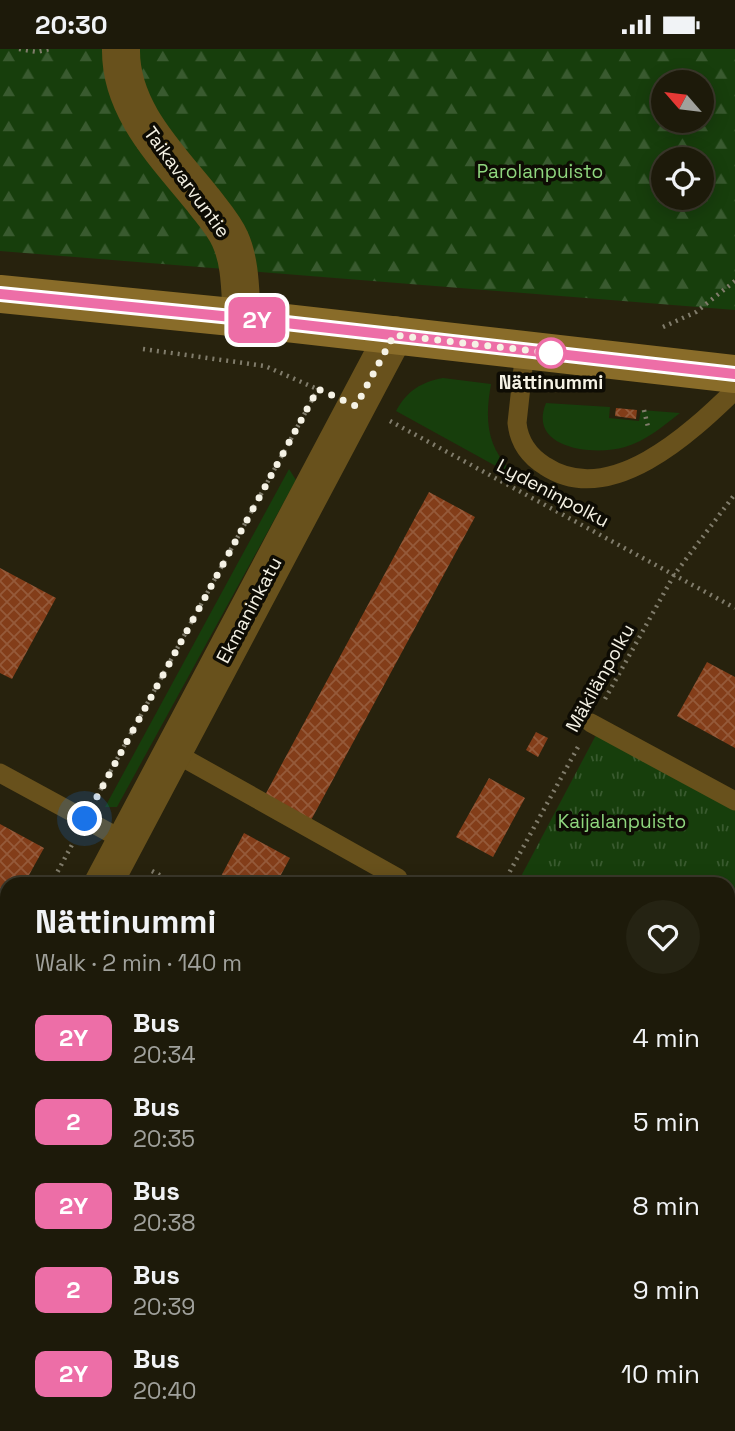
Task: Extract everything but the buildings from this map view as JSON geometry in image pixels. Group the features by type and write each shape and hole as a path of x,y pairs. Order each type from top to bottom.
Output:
{"street":[{"name":"Taikavarvuntie","path":"121,49 121,69 130,101 147,129 231,240 238,270 242,318"},
{"path":"0,294 242,318 735,374"},
{"name":"Ekmaninkatu","path":"107,877 394,335"}],"lane":[{"path":"525,350 518,433 521,442 533,457 554,472 569,477 601,478 634,467 679,440 735,390"},
{"path":"591,723 735,801"},
{"path":"173,752 396,877"},
{"path":"0,773 125,841"}],"path":[{"path":"19,49 37,52 50,49"},
{"path":"663,327 696,312 735,281"},
{"name":"Lydeninpolku","path":"132,348 265,366 385,418 735,608"},
{"path":"55,877 318,389"},
{"name":"Mäkilänpolku","path":"507,877 674,575 735,494"}],"green space":[{"name":"Parolanpuisto","path":"0,49 735,49 735,310 0,251"},
{"path":"443,378 491,384 489,430 496,450 510,470 503,470 396,411 415,389"},
{"path":"546,403 610,407 609,418 639,421 641,410 680,413 654,433 625,447 612,450 581,449 554,440 546,431 543,418"},
{"path":"289,469 296,480 117,807 105,807"},
{"name":"Kaijalanpuisto","path":"596,735 735,809 735,877 521,877"}],"bus line":[{"name":"2Y","path":"0,294 242,318 735,374"}],"place":[{"name":"Nättinummi","path":"551,353"}],"route":[{"path":"85,819 318,389 356,406 394,335 551,353"}]}
